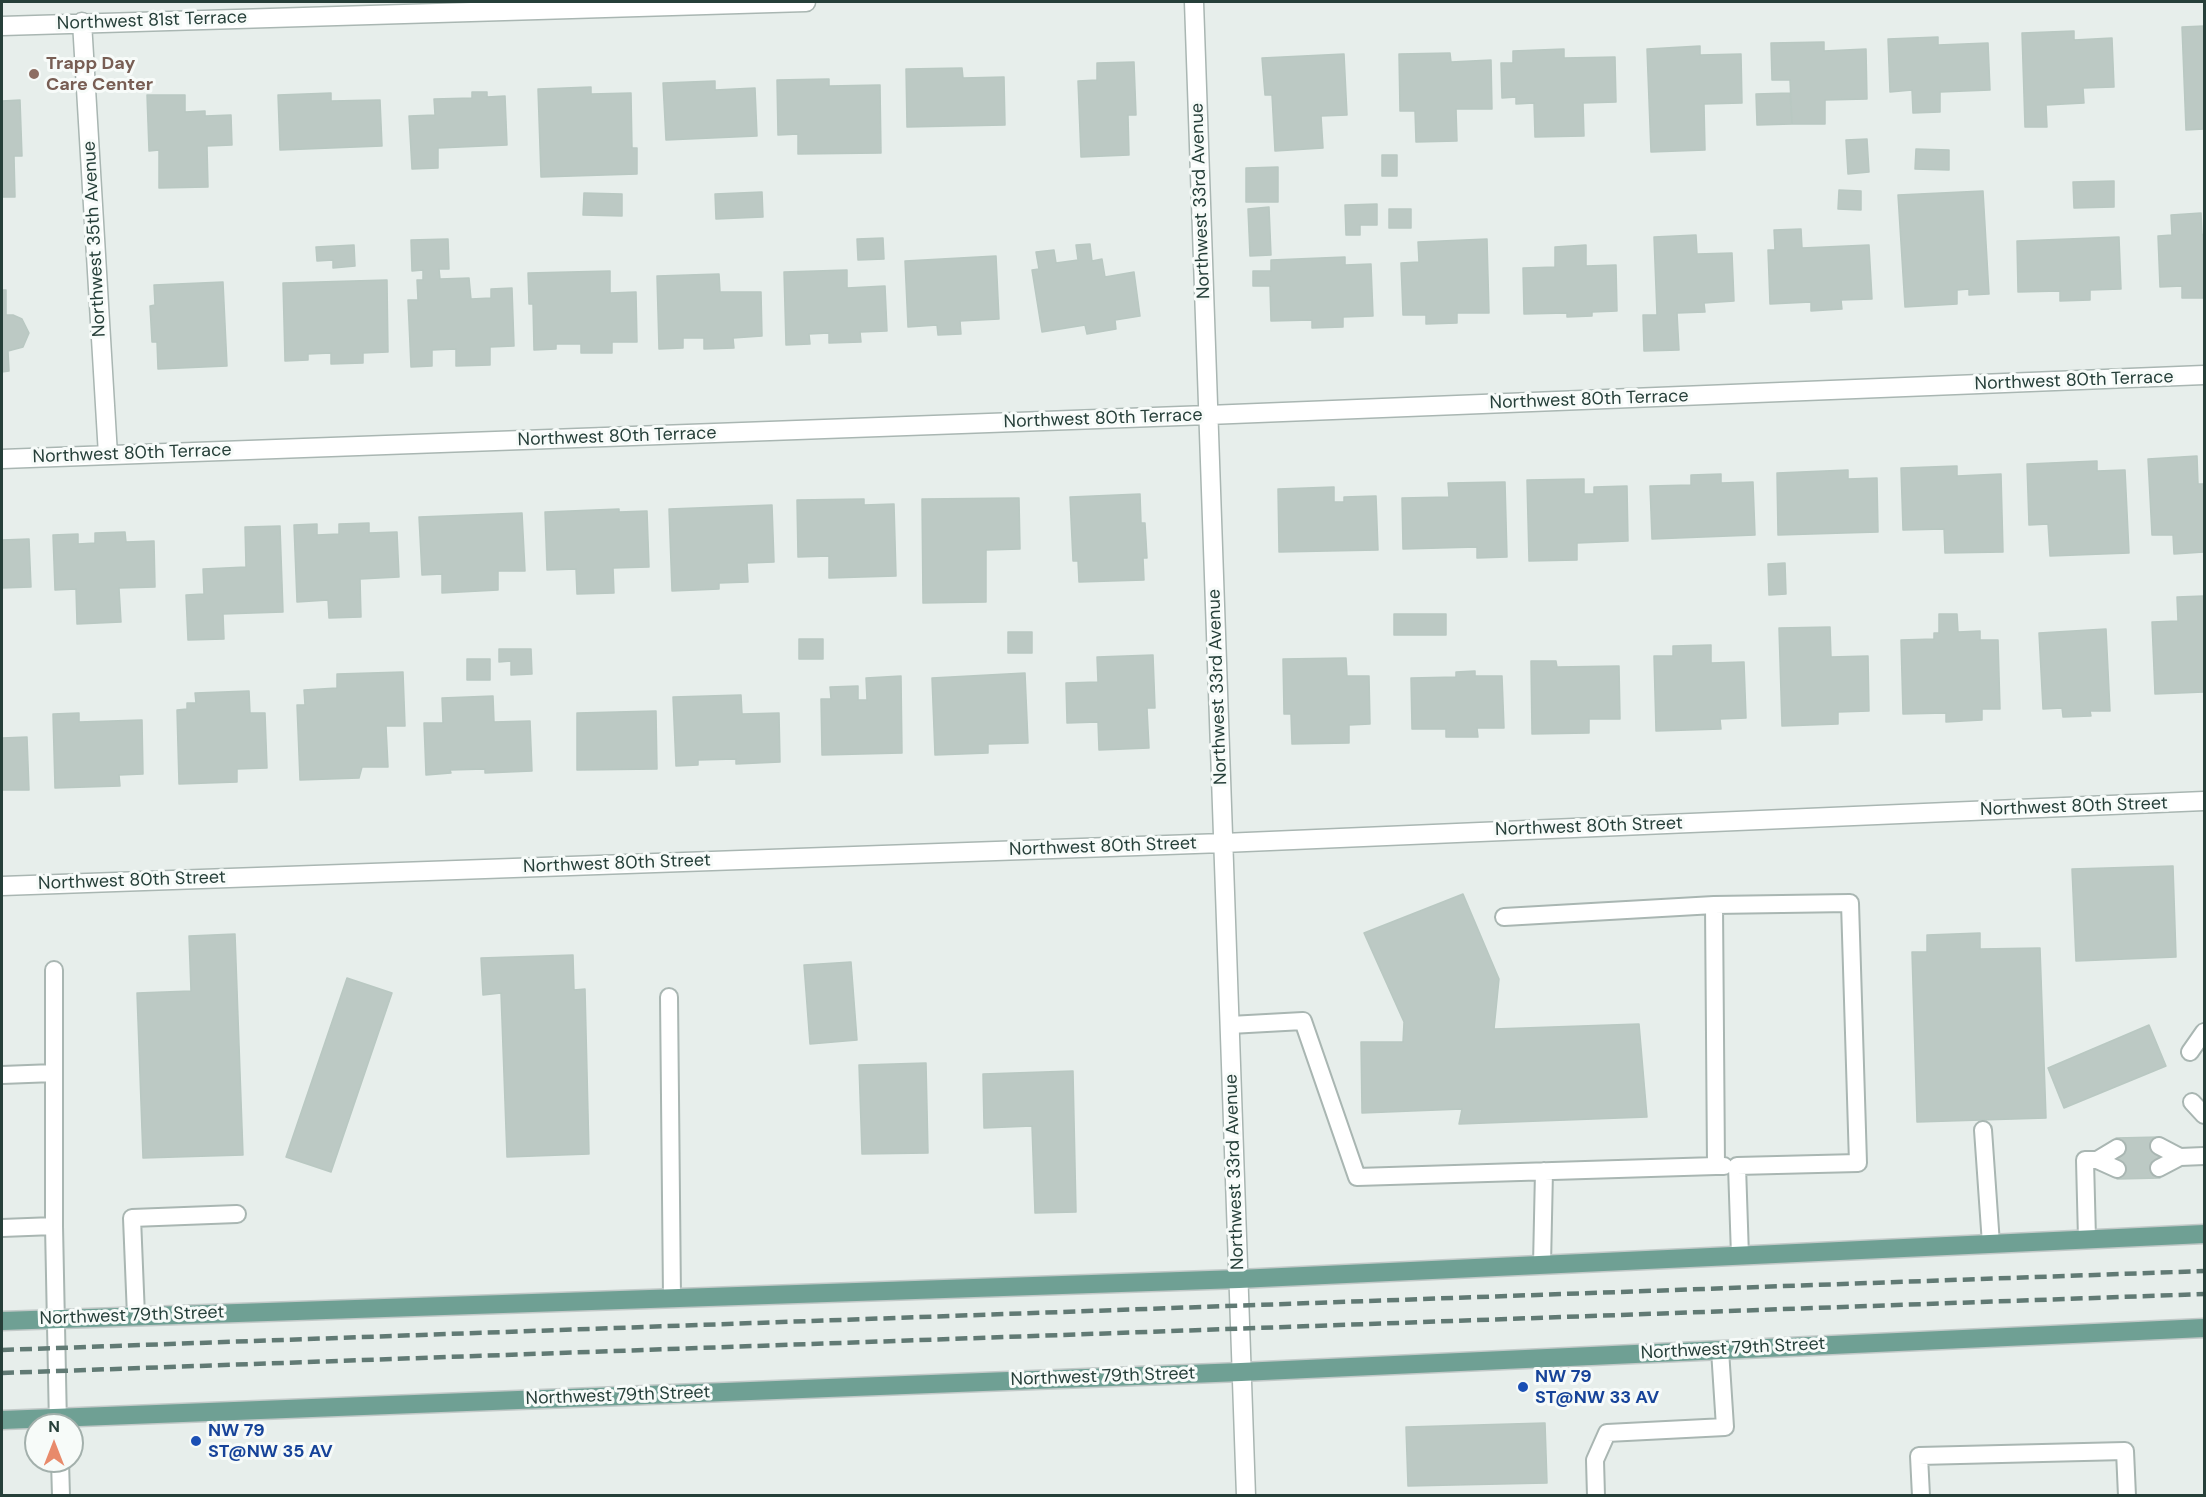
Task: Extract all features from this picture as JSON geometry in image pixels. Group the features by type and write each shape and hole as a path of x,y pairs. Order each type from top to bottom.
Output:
{"main road":[{"name":"Northwest 79th Street","path":"2,1321 1239,1279 2205,1234"},
{"name":"Northwest 79th Street","path":"84,1420 1241,1372 2205,1328"},
{"name":"Northwest 79th Street","path":"2,1420 24,1420"}],"street":[{"name":"Northwest 81st Terrace","path":"2,26 700,3 806,2"},
{"name":"Northwest 33rd Avenue","path":"1194,2 1246,1496"},
{"name":"Northwest 35th Avenue","path":"82,22 108,455"},
{"name":"Northwest 80th Terrace","path":"2,459 1208,415 2205,375"},
{"name":"Northwest 80th Street","path":"2,886 1223,843 2205,801"}],"lane":[{"path":"1230,1025 1303,1020 1357,1177 1857,1163 1850,903 1714,905 1504,917"},
{"path":"1714,905 1716,1166"},
{"path":"54,970 54,1226 58,1413"},
{"path":"669,997 672,1298"},
{"path":"2190,1052 2205,1032"},
{"path":"2,1075 54,1073"},
{"path":"2192,1102 2205,1115"},
{"path":"1983,1130 1991,1244"},
{"path":"2159,1146 2180,1157"},
{"path":"2097,1160 2117,1148"},
{"path":"2159,1168 2180,1157 2205,1156"},
{"path":"2087,1239 2085,1160 2097,1160 2117,1169"},
{"path":"1737,1166 1740,1256"},
{"path":"1542,1265 1544,1171"},
{"path":"136,1316 132,1218 237,1214"},
{"path":"2,1228 54,1226"},
{"path":"1596,1496 1595,1460 1607,1433 1725,1427 1720,1350"},
{"path":"1921,1496 1919,1456 2125,1451 2127,1496"},
{"path":"60,1473 61,1496"}],"building":[{"path":"2204,26 2204,129 2186,130 2182,27"},
{"path":"2074,31 2074,40 2112,38 2114,87 2083,88 2084,103 2046,105 2047,127 2025,127 2022,33"},
{"path":"1938,37 1938,45 1988,43 1990,90 1940,92 1940,112 1913,113 1912,90 1890,92 1888,39"},
{"path":"1824,42 1824,51 1866,49 1867,99 1825,100 1825,124 1792,124 1790,80 1772,80 1771,43"},
{"path":"1700,46 1700,55 1741,54 1742,103 1704,104 1705,150 1651,152 1647,49"},
{"path":"1564,49 1564,58 1615,57 1616,102 1583,103 1584,136 1535,137 1534,103 1516,104 1516,97 1502,98 1501,63 1513,63 1513,51"},
{"path":"1450,53 1451,62 1491,60 1492,109 1456,109 1457,141 1416,142 1415,111 1400,111 1399,54"},
{"path":"1344,54 1347,115 1321,116 1323,148 1275,151 1272,95 1265,95 1262,58"},
{"path":"1134,62 1136,115 1128,115 1129,155 1081,157 1078,81 1097,80 1097,63"},
{"path":"962,68 963,78 1004,77 1005,125 907,127 906,69"},
{"path":"829,79 829,86 880,85 881,153 798,154 798,134 778,135 777,80"},
{"path":"715,81 715,90 755,88 757,136 666,140 663,83"},
{"path":"591,87 591,94 631,93 632,148 637,148 637,174 541,177 538,89"},
{"path":"472,92 487,92 487,97 505,96 507,145 438,148 438,168 412,169 409,116 435,115 434,99 472,98"},
{"path":"331,93 331,101 380,100 382,146 280,150 278,95"},
{"path":"1790,93 1792,124 1757,125 1756,94"},
{"path":"147,95 185,95 185,112 205,111 205,116 231,115 232,145 207,146 208,187 159,188 159,150 149,151"},
{"path":"20,100 22,156 14,156 15,197 2,197 2,101"},
{"path":"1867,139 1869,172 1848,174 1846,140"},
{"path":"1916,149 1949,150 1949,170 1915,169"},
{"path":"1382,155 1397,155 1397,176 1382,176"},
{"path":"1278,167 1278,202 1246,202 1246,168"},
{"path":"2114,181 2114,207 2074,208 2073,182"},
{"path":"1839,190 1861,191 1861,210 1838,209"},
{"path":"1983,191 1989,294 1969,295 1969,289 1957,290 1957,304 1905,307 1898,195"},
{"path":"762,192 763,217 716,219 715,194"},
{"path":"584,193 622,194 622,216 583,215"},
{"path":"1377,204 1377,225 1360,225 1360,235 1346,235 1345,205"},
{"path":"1269,207 1271,255 1250,256 1248,209"},
{"path":"1389,209 1411,209 1411,228 1389,228"},
{"path":"2201,213 2202,235 2204,234 2204,298 2182,298 2182,286 2160,287 2158,236 2172,235 2171,215"},
{"path":"1801,229 1802,248 1869,245 1872,299 1841,300 1842,309 1811,311 1811,302 1770,304 1768,250 1775,250 1774,230"},
{"path":"1696,235 1697,254 1732,253 1734,301 1704,303 1705,312 1677,313 1679,350 1644,351 1643,315 1657,315 1654,237"},
{"path":"2119,237 2121,289 2090,290 2090,300 2060,301 2060,291 2018,292 2017,241"},
{"path":"883,238 884,259 858,260 857,239"},
{"path":"448,239 449,269 439,269 440,279 469,278 471,299 491,298 491,289 512,288 514,346 490,347 490,365 456,366 456,349 432,350 432,366 411,367 408,300 418,300 417,280 423,280 423,270 412,271 411,240"},
{"path":"1487,239 1489,313 1457,313 1457,323 1426,324 1426,315 1403,315 1401,263 1419,262 1418,242"},
{"path":"1090,244 1092,261 1102,259 1105,277 1134,272 1140,316 1115,320 1116,329 1087,334 1085,325 1042,332 1032,270 1039,269 1036,252 1054,250 1056,263 1078,260 1076,245"},
{"path":"354,245 355,266 333,268 333,260 317,261 316,247"},
{"path":"1586,245 1586,266 1616,265 1617,311 1592,312 1592,316 1567,317 1567,313 1524,314 1523,268 1555,267 1555,247"},
{"path":"996,256 999,319 960,321 961,334 938,335 937,325 908,327 905,261"},
{"path":"1345,257 1345,265 1371,264 1373,316 1343,317 1343,327 1312,328 1312,320 1271,321 1270,286 1253,286 1253,271 1271,271 1271,260"},
{"path":"847,270 847,288 885,286 887,331 860,332 861,342 829,343 829,333 809,334 810,344 786,345 784,272"},
{"path":"610,271 610,293 636,292 637,342 612,342 612,353 581,353 581,344 556,344 556,349 534,350 533,304 529,304 528,273"},
{"path":"719,274 720,292 761,292 762,336 733,338 734,348 704,349 704,338 683,338 683,348 659,349 657,276"},
{"path":"387,280 388,352 363,353 363,363 331,364 331,353 308,354 308,360 285,361 283,283"},
{"path":"223,282 227,366 158,369 157,342 152,342 150,306 155,305 154,285"},
{"path":"2,290 6,290 6,315 22,319 29,333 23,347 8,351 9,371 2,372"},
{"path":"2197,456 2198,484 2204,484 2204,552 2174,554 2173,535 2152,535 2148,459"},
{"path":"2097,461 2097,471 2125,470 2129,553 2050,556 2048,524 2029,525 2027,464"},
{"path":"1957,466 1957,476 2001,474 2003,552 1945,553 1944,529 1903,530 1901,468"},
{"path":"1848,470 1848,479 1877,478 1878,532 1778,535 1777,473"},
{"path":"1721,474 1721,483 1753,482 1755,535 1652,539 1650,486 1691,485 1691,475"},
{"path":"1584,479 1584,494 1594,494 1594,487 1627,486 1628,541 1577,543 1577,560 1529,561 1527,480"},
{"path":"1505,482 1507,557 1477,558 1477,547 1403,549 1402,498 1449,497 1448,483"},
{"path":"1334,487 1334,502 1344,502 1344,497 1376,496 1378,550 1279,552 1278,489"},
{"path":"1140,494 1141,523 1145,523 1147,558 1143,558 1144,580 1079,582 1078,561 1073,561 1070,497"},
{"path":"1019,498 1020,549 986,550 986,602 923,603 922,499"},
{"path":"864,499 864,505 894,504 896,576 829,578 829,556 798,557 797,500"},
{"path":"772,505 774,562 747,563 748,582 719,583 719,589 672,591 669,509"},
{"path":"619,509 619,512 647,511 649,567 613,568 614,593 577,594 576,569 547,570 545,512"},
{"path":"522,513 525,571 498,571 498,590 442,593 442,574 422,575 419,517"},
{"path":"369,523 369,533 397,532 399,577 360,579 361,617 329,618 328,600 297,602 294,525 317,524 317,535 339,534 339,524"},
{"path":"280,526 283,612 223,614 224,639 188,640 186,595 204,594 203,569 246,567 245,527"},
{"path":"125,532 126,542 154,541 155,587 119,588 121,622 77,624 76,589 55,590 53,535 78,534 78,544 95,543 95,533"},
{"path":"29,539 31,587 2,588 2,540"},
{"path":"1785,563 1786,594 1769,595 1768,564"},
{"path":"2204,596 2204,692 2155,694 2152,622 2178,621 2177,597"},
{"path":"1394,614 1446,614 1446,635 1394,635"},
{"path":"1939,614 1957,614 1958,632 1980,631 1980,640 1998,640 2000,709 1982,709 1982,720 1946,722 1946,713 1903,714 1901,640 1934,639 1934,633 1939,633"},
{"path":"1830,627 1831,657 1868,656 1869,711 1838,712 1838,724 1782,726 1779,628"},
{"path":"2106,629 2110,711 2090,711 2091,716 2063,717 2062,708 2043,709 2039,633"},
{"path":"1008,632 1032,632 1032,653 1008,653"},
{"path":"799,639 823,639 823,659 799,659"},
{"path":"1711,645 1711,663 1744,662 1746,718 1720,719 1721,729 1656,731 1654,656 1673,656 1673,646"},
{"path":"499,649 531,649 532,674 511,675 511,661 499,662"},
{"path":"1153,655 1155,708 1147,708 1149,748 1099,750 1098,722 1067,723 1066,683 1098,682 1097,657"},
{"path":"1346,658 1347,676 1369,676 1370,724 1349,725 1349,743 1292,744 1291,714 1284,714 1283,659"},
{"path":"467,659 490,659 490,680 467,680"},
{"path":"1531,661 1556,661 1557,667 1619,666 1620,719 1589,719 1589,733 1532,734"},
{"path":"1475,671 1475,676 1502,676 1504,728 1477,728 1478,737 1446,737 1446,729 1412,729 1411,678 1456,677 1456,672"},
{"path":"403,672 405,726 386,726 388,767 362,767 359,778 300,780 297,705 305,705 304,690 337,688 337,674"},
{"path":"1025,673 1028,743 988,744 988,753 935,755 932,678"},
{"path":"901,676 902,753 822,755 821,699 831,699 830,687 858,686 858,700 867,700 866,678"},
{"path":"249,691 250,713 265,713 267,768 237,769 237,782 179,784 177,710 187,709 187,703 196,703 195,693"},
{"path":"741,695 742,714 779,713 780,762 736,764 736,759 698,760 698,765 676,766 673,697"},
{"path":"493,696 494,722 530,721 532,771 485,773 485,769 450,770 451,773 426,775 424,723 443,723 442,698"},
{"path":"656,711 657,769 577,770 577,713"},
{"path":"79,713 79,722 142,720 143,774 119,775 120,786 55,788 53,714"},
{"path":"27,737 29,790 2,790 2,738"},
{"path":"2173,866 2176,957 2076,961 2072,869"},
{"path":"1463,894 1499,979 1494,1029 1639,1024 1647,1117 1459,1124 1462,1109 1362,1113 1361,1042 1403,1042 1404,1022 1364,933"},
{"path":"1980,933 1980,949 2040,948 2046,1118 1917,1122 1912,952 1927,952 1927,935"},
{"path":"235,934 243,1155 143,1158 137,993 191,991 189,936"},
{"path":"573,955 574,990 585,989 589,1154 507,1157 501,993 483,995 481,958"},
{"path":"851,962 857,1040 810,1044 804,965"},
{"path":"347,978 392,993 331,1172 286,1157"},
{"path":"2149,1025 2166,1066 2064,1108 2048,1068"},
{"path":"926,1063 928,1153 862,1154 859,1065"},
{"path":"1073,1071 1076,1212 1035,1213 1032,1126 984,1128 983,1074"},
{"path":"2159,1137 2160,1178 2117,1179 2116,1138"},
{"path":"1545,1423 1547,1483 1408,1486 1406,1427"}],"railway":[{"path":"2,1350 2204,1271"},
{"path":"2,1373 2204,1294"}],"place":[{"name":"Trapp Day Care Center","path":"34,74"},
{"name":"NW 79 ST@NW 33 AV","path":"1523,1387"},
{"name":"NW 79 ST@NW 35 AV","path":"196,1441"}]}
